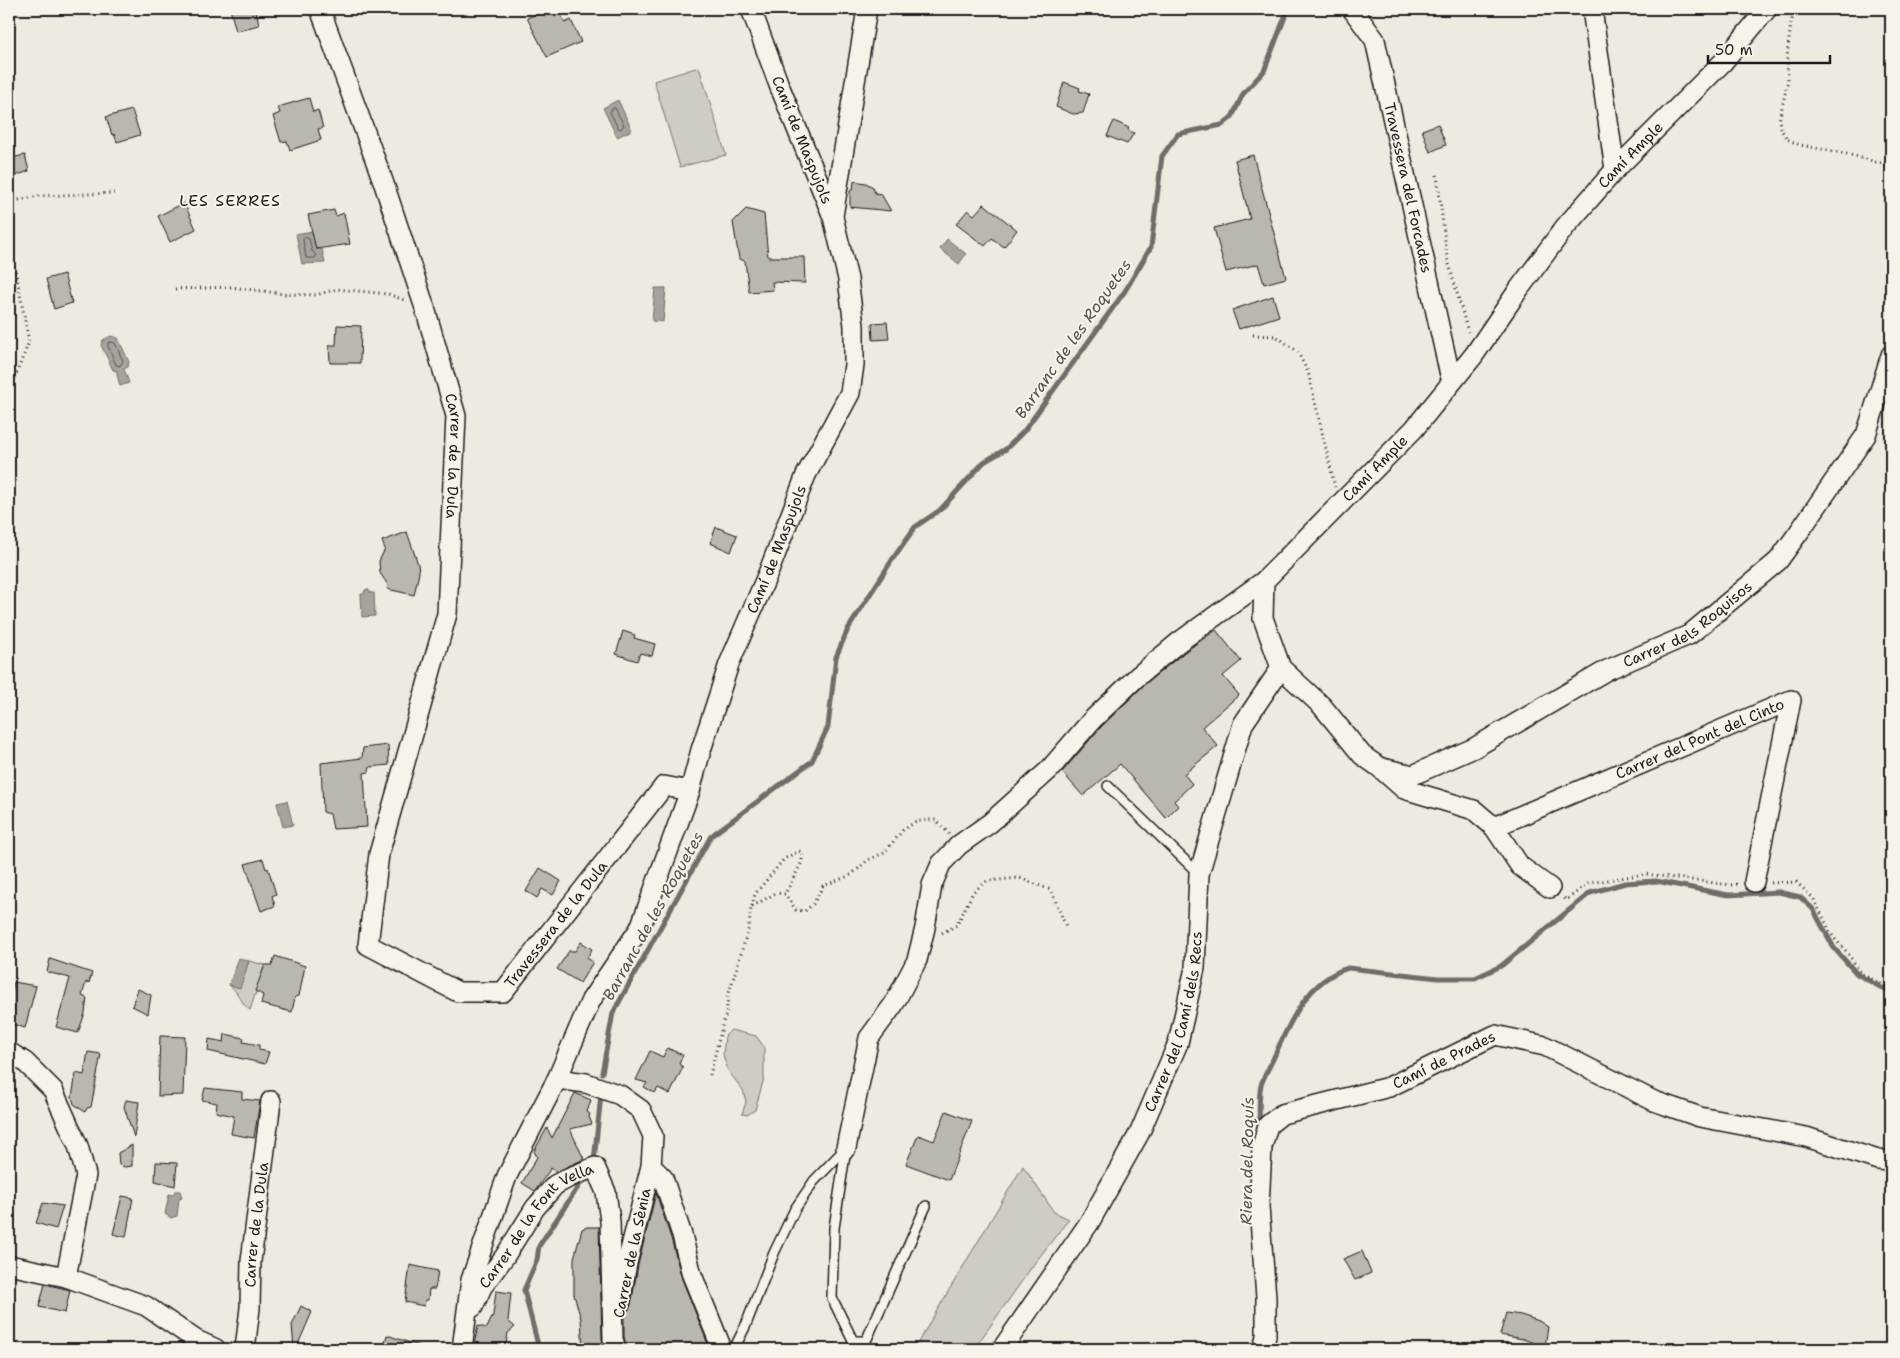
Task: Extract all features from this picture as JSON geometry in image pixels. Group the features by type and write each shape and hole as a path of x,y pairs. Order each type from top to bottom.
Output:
{"street":[{"name":"Carrer de la Dula","path":"320,9 383,181 425,308 456,416 447,614 379,854 368,945"},
{"name":"Camí de Maspujols","path":"462,1349 471,1280 507,1176 557,1078 591,1000 640,928 690,791 701,750 729,664 769,571 806,475 850,393 854,365 854,326 848,279 833,217 779,85 751,9"},
{"path":"833,217 867,9"},
{"name":"Travessera del Forcades","path":"1352,9 1375,40 1450,375"},
{"path":"1592,9 1615,170"},
{"name":"Camí Ample","path":"846,1148 869,1038 894,1004 917,960 925,928 932,885 941,864 959,845 990,823 1049,770 1092,720 1138,676 1179,642 1264,582 1338,504 1414,429 1474,355 1519,289 1565,227 1615,170 1723,62 1767,9"},
{"name":"Carrer dels Roquisos","path":"1379,767 1414,775 1474,748 1607,670 1689,635 1778,561 1866,436 1880,402 1891,355"},
{"path":"1264,582 1263,618 1280,668 1322,706 1362,755 1404,789 1474,810 1494,827 1520,866 1550,888"},
{"name":"Carrer del Camí dels Recs","path":"1002,1349 1089,1223 1140,1132 1178,1043 1195,968 1199,874 1243,724 1280,668"},
{"name":"Carrer del Pont del Cinto","path":"1494,827 1790,700 1754,882"},
{"name":"Travessera de la Dula","path":"368,945 458,992 503,992 664,786 690,791"},
{"name":"Camí de Prades","path":"1263,1349 1266,1336 1266,1297 1259,1207 1262,1146 1268,1125 1282,1114 1389,1088 1495,1035 1545,1046 1654,1101 1700,1116 1806,1137 1878,1160 1891,1161"},
{"path":"9,1052 25,1062 53,1090 78,1146 86,1175 66,1276"},
{"name":"Carrer de la Sènia","path":"557,1078 586,1083 620,1095 641,1110 653,1136 651,1166 627,1263 615,1344"},
{"name":"Carrer de la Dula","path":"245,1349 250,1308 251,1261 270,1101"},
{"path":"651,1166 663,1178 682,1235 692,1275 722,1349"},
{"name":"Carrer de la Font Vella","path":"466,1320 482,1287 505,1256 535,1208 556,1186 570,1177 595,1167 606,1192 610,1221 615,1344"},
{"path":"9,1265 66,1276 146,1306 196,1340 216,1349"}],"lane":[{"path":"1108,786 1199,874"},
{"path":"846,1148 834,1228 832,1298 853,1340 866,1341 926,1206"},
{"path":"734,1349 745,1328 774,1253 795,1208 814,1181 846,1148"}],"path":[{"path":"1795,9 1791,23 1787,57 1788,80 1779,121 1782,132 1787,139 1800,145 1847,154 1891,166"},
{"path":"1437,175 1447,257 1474,355"},
{"path":"9,202 38,196 114,193"},
{"path":"9,247 29,342 9,392"},
{"path":"175,289 230,287 284,294 316,295 337,289 388,294 425,308"},
{"path":"1253,334 1276,336 1296,351 1308,372 1338,504"},
{"path":"751,907 776,893 785,894 796,910 805,910 812,904 823,886 851,875 868,860 884,853 903,830 915,822 936,820 959,845"},
{"path":"710,1074 755,894 784,859 799,851 802,852 802,862 785,894"},
{"path":"1550,888 1566,900 1589,884 1645,874 1730,885 1754,882 1796,882 1813,898 1833,937 1846,951 1862,974 1891,989"},
{"path":"938,941 941,934 957,924 973,892 987,881 1020,878 1051,890 1067,929"}],"shaded area":[{"path":"699,67 726,155 680,167 654,81"},
{"path":"249,961 265,965 250,1010 229,985 240,987"},
{"path":"731,1030 756,1036 764,1047 764,1078 755,1110 747,1115 742,1114 746,1102 743,1090 728,1071 723,1055 725,1036"},
{"path":"1023,1166 1054,1212 1069,1219 1034,1264 974,1349 914,1349"}],"water":[{"path":"618,100 632,130 617,137 603,108"},
{"path":"312,231 316,249 322,249 325,263 302,264 296,234"},
{"path":"947,239 966,254 959,264 940,249"},
{"path":"655,288 666,288 663,322 652,321"},
{"path":"111,336 118,338 129,362 128,367 124,369 129,383 120,386 117,371 113,370 101,345 103,340"},
{"path":"368,589 371,593 374,593 375,616 362,617 361,594 364,594 365,590"},
{"path":"287,801 293,825 283,827 277,803"},
{"path":"239,958 249,961 240,988 229,985"},
{"path":"175,1191 180,1191 182,1198 179,1199 177,1216 171,1218 165,1214 169,1194 173,1195"}],"building":[{"path":"230,9 256,9 259,25 236,31"},
{"path":"547,9 558,9 565,23 571,20 581,42 547,57 527,18"},
{"path":"1064,82 1080,88 1079,91 1089,94 1083,113 1073,114 1056,107"},
{"path":"309,98 313,112 318,110 323,128 318,129 321,140 290,150 287,141 281,142 273,116 280,113 278,107"},
{"path":"132,110 140,135 117,142 114,134 112,135 106,117"},
{"path":"1114,121 1129,128 1128,130 1134,133 1127,144 1107,136"},
{"path":"1438,124 1446,145 1430,152 1422,130"},
{"path":"25,155 29,171 15,176 11,158"},
{"path":"1253,155 1286,278 1264,284 1258,264 1226,272 1214,228 1250,219 1235,160"},
{"path":"854,181 866,183 873,187 875,193 881,194 891,211 850,207 850,191 853,189"},
{"path":"184,203 196,229 170,242 158,216"},
{"path":"984,204 1017,230 1004,247 992,238 985,246 956,224 968,210 974,215"},
{"path":"746,209 764,214 768,257 804,257 805,283 772,282 773,290 749,292 745,261 739,259 733,222"},
{"path":"334,210 336,216 344,213 350,244 316,249 308,215"},
{"path":"64,274 72,303 54,309 46,279"},
{"path":"1273,296 1279,316 1239,329 1232,310"},
{"path":"887,322 889,339 873,340 872,323"},
{"path":"337,325 361,326 360,363 330,363 329,345 336,345"},
{"path":"716,527 737,535 731,552 710,543"},
{"path":"407,532 418,564 419,573 414,595 387,589 388,585 380,573 379,561 385,549 382,541"},
{"path":"1216,630 1241,661 1223,676 1239,695 1202,727 1218,746 1184,774 1192,784 1174,801 1178,806 1166,818 1120,764 1083,796 1062,772 1100,728 1145,684"},
{"path":"623,631 635,635 634,638 655,644 652,656 640,653 637,661 616,654"},
{"path":"388,745 389,765 370,767 369,772 364,773 367,827 333,829 330,814 323,812 321,763 362,758 363,748"},
{"path":"263,859 266,869 268,868 276,894 272,896 275,906 261,911 245,864"},
{"path":"540,868 561,881 553,895 542,889 537,898 526,891"},
{"path":"581,942 592,949 587,958 593,962 580,983 557,969 569,951 575,951"},
{"path":"275,956 305,966 299,996 295,997 292,1012 261,1004 263,995 255,991 265,965 272,965"},
{"path":"50,959 92,973 89,983 86,982 82,996 87,998 85,1013 78,1033 56,1027 70,978 47,972"},
{"path":"14,982 36,986 25,1028 9,1023 9,1004"},
{"path":"138,989 151,995 148,1014 132,1006"},
{"path":"225,1034 244,1038 243,1042 259,1045 259,1050 269,1052 265,1064 208,1051 209,1039 224,1042"},
{"path":"160,1036 185,1037 183,1095 158,1096"},
{"path":"667,1048 683,1055 679,1064 683,1067 670,1094 658,1088 655,1093 644,1087 647,1083 636,1080 650,1051 663,1057"},
{"path":"88,1052 101,1054 91,1107 87,1108 85,1112 74,1104 72,1097 76,1073 84,1075"},
{"path":"205,1088 242,1092 242,1099 260,1101 254,1138 231,1134 234,1116 216,1112 217,1103 202,1100"},
{"path":"575,1093 591,1100 587,1112 590,1114 589,1117 592,1124 570,1129 584,1159 556,1172 551,1168 535,1191 522,1183 537,1157 534,1151 547,1128 552,1138"},
{"path":"126,1100 139,1102 134,1137 124,1107"},
{"path":"946,1111 972,1121 949,1180 906,1164 918,1135 934,1141"},
{"path":"132,1145 132,1166 125,1167 119,1165 118,1153"},
{"path":"156,1162 177,1163 175,1186 155,1181"},
{"path":"656,1193 682,1279 710,1349 627,1349 624,1337 624,1314 631,1305 638,1265"},
{"path":"122,1196 133,1198 126,1237 113,1234"},
{"path":"43,1203 63,1206 56,1229 36,1223"},
{"path":"599,1227 602,1339 604,1349 583,1349 581,1319 574,1295 574,1258 582,1229"},
{"path":"1362,1251 1371,1273 1355,1280 1343,1259"},
{"path":"410,1265 438,1271 435,1289 429,1289 428,1300 425,1300 424,1306 405,1302"},
{"path":"45,1284 70,1290 65,1313 39,1307"},
{"path":"496,1291 511,1293 508,1321 515,1327 508,1333 505,1349 473,1349 478,1326 487,1328 493,1315"},
{"path":"301,1306 312,1312 296,1349 294,1349 292,1325"},
{"path":"1506,1313 1521,1315 1539,1321 1548,1327 1545,1347 1523,1339 1500,1335"},
{"path":"387,1335 422,1347 421,1349 383,1349"}],"waterway":[{"name":"Barranc de les Roquetes","path":"602,1073 613,1013 711,836 812,761 828,727 836,657 848,629 915,527 940,510 984,462 1006,449 1024,431 1125,291 1151,247 1162,156 1178,134 1222,125 1232,117 1243,94 1264,71 1288,9"},
{"name":"Riera del Roquís","path":"1259,1128 1260,1095 1264,1078 1294,1016 1311,992 1322,982 1348,968 1438,978 1475,978 1501,966 1590,893 1625,883 1656,881 1728,895 1779,892 1800,897 1813,909 1834,948 1857,974 1891,993"},
{"name":"Barranc de les Roquetes","path":"594,1161 601,1095"},
{"name":"Barranc de les Roquetes","path":"539,1349 524,1290 537,1260 539,1246 584,1178"}],"district":[{"name":"LES SERRES","path":"230,200"}]}
